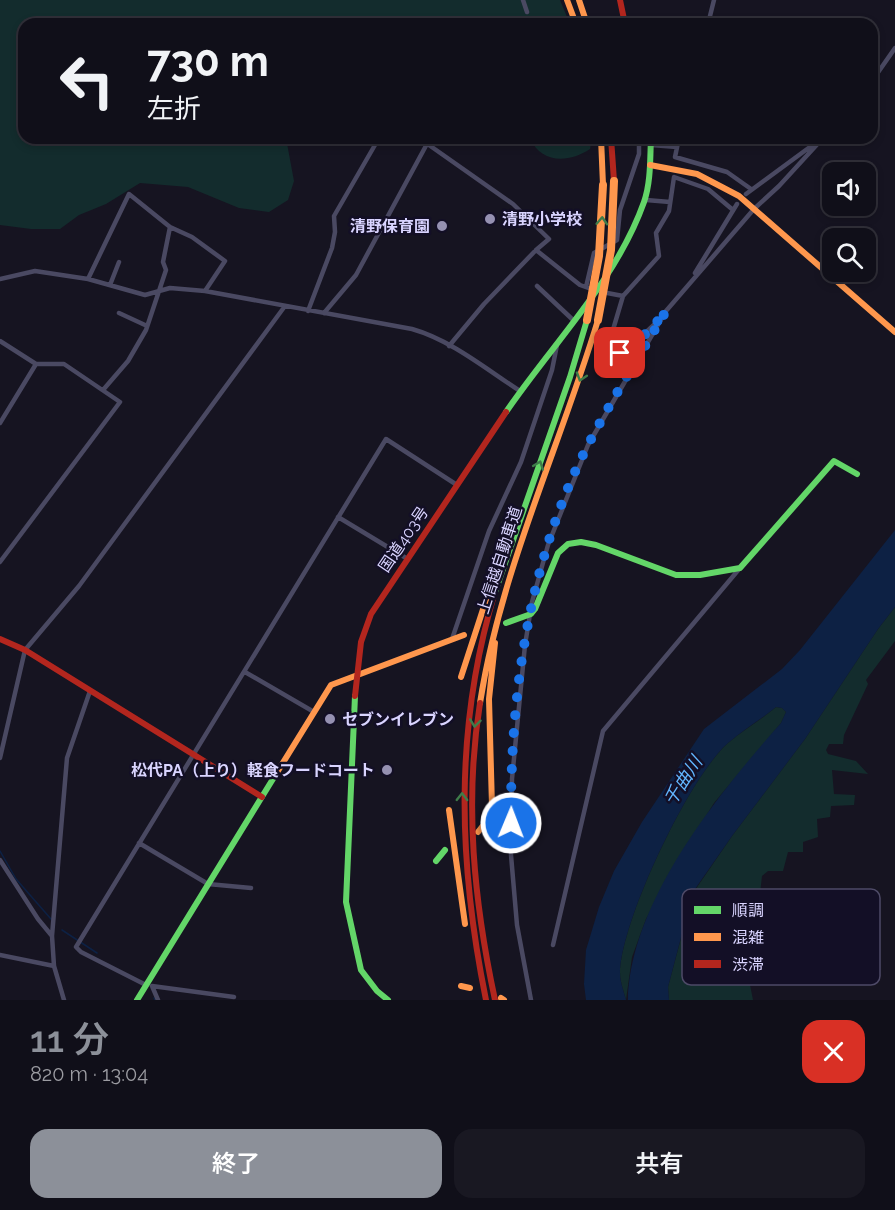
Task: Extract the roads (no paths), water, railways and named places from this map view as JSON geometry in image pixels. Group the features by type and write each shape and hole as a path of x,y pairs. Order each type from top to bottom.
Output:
{"main road":[{"path":"567,0 574,18"},
{"path":"579,0 585,18"},
{"path":"620,0 624,18"},
{"name":"上信越自動車道","path":"485,1000 474,949 464,875 461,799 464,743 472,687 484,630 506,554 565,395 587,320 599,256 603,185 601,144"},
{"name":"上信越自動車道","path":"500,999 483,949 475,892 470,823 471,771 485,660 516,552 576,392 598,320 611,250 614,181 611,144"},
{"name":"国道403号","path":"388,1000 377,992 361,970 351,934 346,902 358,656 371,614 406,558 458,486 520,391 572,319 596,291 634,229 645,200 651,144"},
{"path":"650,165 700,173 718,181 756,211 895,332"},
{"path":"506,623 531,614 535,609 558,553 563,545 570,542 594,544 675,575 740,568 834,461 857,474"},
{"path":"461,676 500,560 530,488"},
{"path":"478,832 489,818 492,806 489,719 491,667 516,552"},
{"path":"137,1000 331,685 464,635"},
{"path":"0,639 25,651 262,797"},
{"path":"449,810 462,912 485,1000"},
{"path":"436,861 445,850"}],"street":[{"path":"523,0 527,12"},
{"path":"710,18 714,0"},
{"path":"878,72 895,48"},
{"path":"308,311 332,248 336,232 334,216 376,144"},
{"path":"324,314 356,275 427,144"},
{"path":"431,144 513,204 549,239 484,304 449,346"},
{"path":"586,287 594,253 617,240 620,210 639,154 639,144"},
{"path":"664,144 677,147"},
{"path":"678,144 675,157 727,172 751,189"},
{"path":"746,194 814,144"},
{"path":"733,210 708,189 674,177 669,211 656,233 659,256 623,296 607,350 623,354 651,329 692,278 817,144"},
{"path":"88,279 129,194 170,227 192,237 225,261 205,291"},
{"path":"645,200 670,202"},
{"path":"692,278 737,204"},
{"path":"103,390 129,361 146,330 145,325 156,291 166,270 162,262 170,227"},
{"path":"536,250 586,287 623,296"},
{"path":"110,285 119,262"},
{"path":"1,276 35,271 88,279 145,296 170,288 205,291 412,329 426,333 449,346 520,391"},
{"path":"537,286 572,319"},
{"path":"0,757 25,651 79,586 285,306"},
{"path":"531,1000 517,925 511,816 520,680 531,614 548,545 574,476 588,445 666,311"},
{"path":"119,312 145,325"},
{"path":"0,341 36,364 64,364 120,402 0,562"},
{"path":"452,639 489,531 521,462 552,370 557,342"},
{"path":"0,423 36,364"},
{"path":"234,997 149,983 81,952 76,947 386,439 458,486"},
{"path":"338,517 406,558"},
{"path":"553,945 603,730 740,568"},
{"path":"245,672 314,712"},
{"path":"64,1000 54,966 52,936 67,758 90,691"},
{"path":"139,843 208,884 251,888"},
{"path":"0,860 38,919 52,936"},
{"path":"0,955 54,966"},
{"path":"149,983 158,1000"}],"water":[{"name":"千曲川","path":"895,530 895,607 805,739 695,889 682,889 682,934 668,987 669,1000 628,1000 633,963 644,925 682,851 731,782 781,723 786,712 782,708 776,707 728,743 712,761 677,817 644,886 623,950 620,976 626,1000 586,1000 584,984 586,950 599,907 614,871 642,822 704,729 782,669 800,650"}],"waterway":[{"path":"0,851 16,879 51,919"},
{"path":"62,930 97,953"}],"place":[{"name":"清野小学校","path":"490,219"},
{"name":"清野保育園","path":"442,226"},
{"name":"セブンイレブン","path":"330,719"},
{"name":"松代PA（上り）軽食フードコート","path":"387,770"}]}
